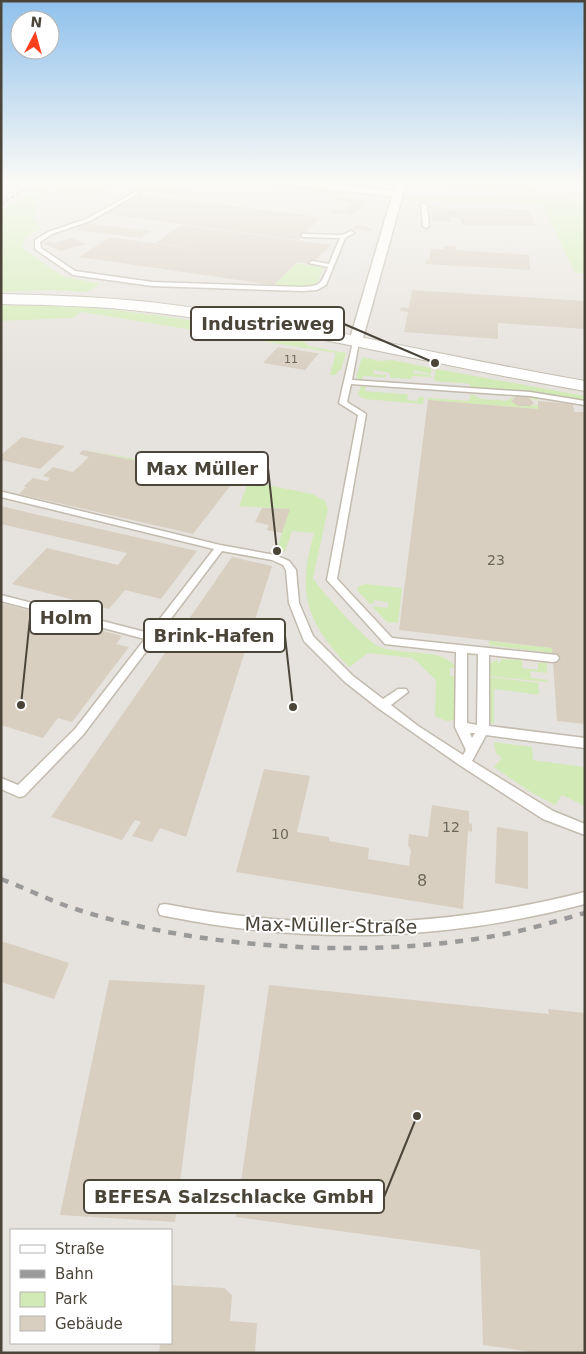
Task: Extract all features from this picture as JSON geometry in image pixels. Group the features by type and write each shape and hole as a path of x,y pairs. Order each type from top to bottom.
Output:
{"street":[{"path":"356,342 383,246"},
{"path":"1,299 78,300 155,307 356,342 585,386"}],"lane":[{"path":"38,246 38,250 73,273 152,284 303,289 317,288 324,284 339,246"},
{"path":"312,263 331,266"},
{"path":"356,342 343,403 362,414 332,580 389,641 553,658"},
{"path":"347,382 530,394 585,403"},
{"path":"3,495 220,548 276,558 286,563 292,570 294,603 308,638 348,679 465,763 548,815 585,830"},
{"path":"1,783 19,792 79,732 220,548"},
{"path":"1,598 152,637"},
{"path":"462,648 461,727 472,750"},
{"path":"465,763 483,730 484,650"},
{"path":"382,705 402,692"},
{"path":"461,727 585,743"},
{"name":"Max-Müller-Straße","path":"165,910 240,923 298,928 369,929 424,927 485,920 545,910 585,898"}],"shaded area":[{"path":"1,246 585,246 585,1353 1,1353"},
{"path":"343,246 372,246 360,280 334,278"},
{"path":"363,376 470,384 469,399 365,391 366,386 361,386"},
{"path":"494,689 555,697 556,723 585,726 585,767 533,760 532,747 494,742"}],"green space":[{"path":"1,246 23,246 22,248 62,276 100,284 87,292 50,290 1,292"},
{"path":"562,246 585,246 585,273 575,273"},
{"path":"297,263 323,268 317,284 305,287 274,285"},
{"path":"1,305 79,307 190,320 303,341 308,346 346,353 341,370 338,370 336,375 330,375 336,353 81,312 72,318 1,321"},
{"path":"362,357 380,361 393,360 431,368 431,374 414,370 413,373 431,375 431,377 412,376 411,379 390,378 390,373 374,370 373,374 386,375 386,378 363,376 362,380 356,378"},
{"path":"436,369 585,396 585,401 470,388 470,384 434,381"},
{"path":"361,386 366,387 365,391 408,394 407,400 417,401 418,397 424,397 423,404 365,399 358,395"},
{"path":"471,394 481,399 506,401 517,395 538,397 538,401 522,396 514,397 511,401 521,406 538,405 538,409 428,400 428,398 469,401"},
{"path":"84,449 312,494 325,501 328,509 313,578 343,614 362,634 376,645 385,649 441,657 449,661 456,668 450,668 450,676 457,677 454,720 446,721 435,716 436,680 413,658 368,653 349,667 334,651 315,621 309,606 306,590 306,573 314,533 292,531 285,551 276,553 289,509 239,506 247,486"},
{"path":"365,584 402,588 398,623 387,622 372,606 388,608 388,602 374,600 373,604 369,603 357,590 359,586"},
{"path":"489,641 552,648 553,653 489,645"},
{"path":"497,659 498,663 500,663 501,659 522,660 522,668 538,670 538,663 547,663 547,673 530,671 531,678 547,680 548,682 489,676 490,664"},
{"path":"489,677 538,683 539,695 498,690 496,725 489,721"},
{"path":"494,742 533,747 533,760 585,767 585,806 562,795 555,805 529,791 494,767 502,758 496,753"}],"building":[{"path":"50,246 78,246 61,251"},
{"path":"96,246 174,246 214,252 177,246 330,246 311,264 297,262 274,285 79,257"},
{"path":"444,246 456,246 455,250 529,255 530,270 425,264 426,260 429,260 431,249 444,249"},
{"path":"412,290 585,301 585,329 498,323 498,339 404,332 408,312 400,311 401,307 409,308"},
{"path":"278,347 319,353 305,370 263,363"},
{"path":"517,396 528,397 534,403 530,406 518,406 511,401"},
{"path":"428,400 538,409 538,401 573,404 574,412 585,412 585,724 557,721 552,648 399,630"},
{"path":"22,437 65,446 40,469 1,460 1,455"},
{"path":"83,450 234,481 193,534 19,494 26,487 23,487 33,478 47,481 50,478 43,476 53,467 73,472 89,457 79,454"},
{"path":"1,506 197,551 161,599 125,590 109,609 12,584 47,548 118,565 127,553 1,524"},
{"path":"262,508 290,509 282,533 267,530 269,525 255,522"},
{"path":"232,557 272,566 186,837 160,828 152,842 132,836 141,822 135,820 122,840 51,817"},
{"path":"1,603 122,636 116,644 129,647 72,722 58,718 43,738 1,725"},
{"path":"264,769 310,776 297,832 329,837 329,841 369,848 368,859 409,866 411,850 408,845 409,834 428,837 432,805 469,811 469,823 472,824 472,832 468,831 463,909 236,872"},
{"path":"497,827 528,832 528,889 495,883"},
{"path":"1,941 69,963 54,999 1,982"},
{"path":"109,980 205,985 175,1222 60,1215"},
{"path":"269,985 549,1014 548,1009 585,1013 585,1353 539,1353 483,1345 480,1250 236,1217"},
{"path":"172,1285 224,1288 232,1295 230,1321 257,1323 255,1353 159,1353 160,1344 172,1344"}],"railway":[{"path":"1,879 64,905 115,921 171,933 230,941 290,946 350,948 410,946 466,940 519,931 585,913"}],"place":[{"name":"Industrieweg","path":"435,363"},
{"name":"Max Müller","path":"277,551"},
{"name":"Holm","path":"21,705"},
{"name":"Brink-Hafen","path":"293,707"},
{"name":"BEFESA Salzschlacke GmbH","path":"417,1116"}]}
